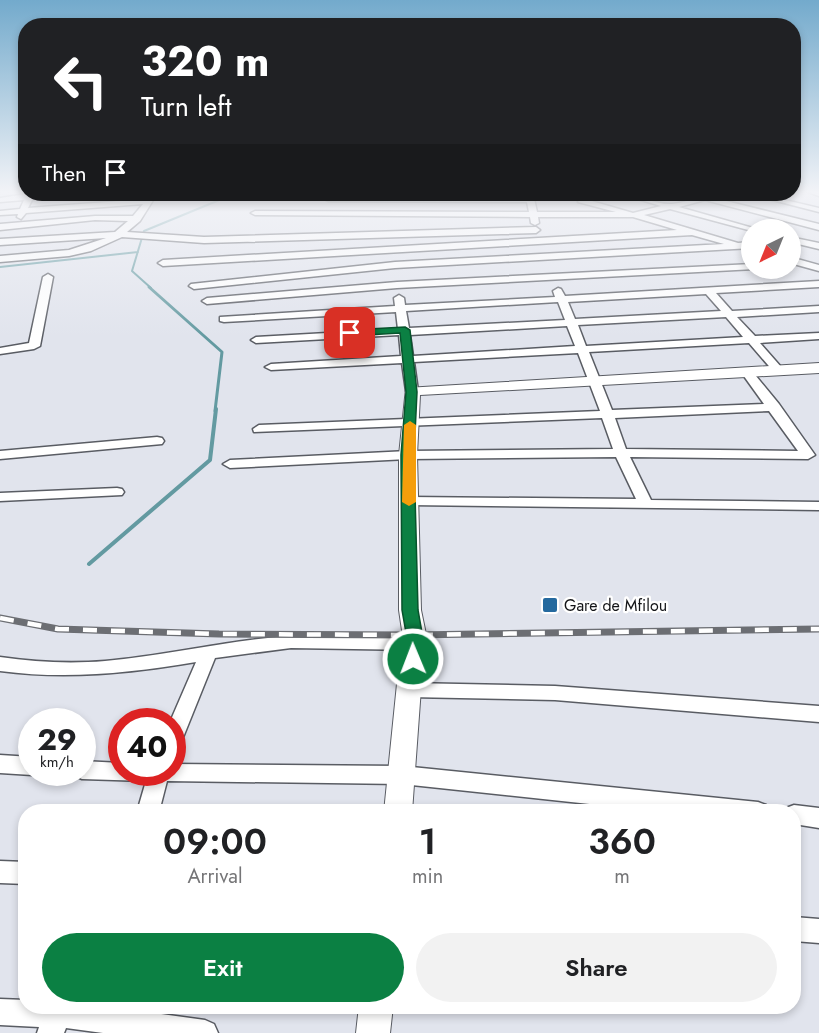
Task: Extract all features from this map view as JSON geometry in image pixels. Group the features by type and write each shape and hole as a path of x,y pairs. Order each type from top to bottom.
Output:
{"street":[{"path":"0,242 25,240"},
{"path":"3,261 87,249 112,240"},
{"path":"385,240 395,265 412,392 408,455 410,610 416,644 409,690 399,804"},
{"path":"163,263 388,249 482,240"},
{"path":"540,240 560,298 595,380 621,453 645,501"},
{"path":"723,240 741,245"},
{"path":"3,261 13,241"},
{"path":"801,242 819,246"},
{"path":"194,286 395,265 741,247"},
{"path":"243,258 262,316"},
{"path":"801,264 819,268"},
{"path":"207,301 397,285 741,267"},
{"path":"0,351 34,345 48,277"},
{"path":"224,319 819,284"},
{"path":"709,291 778,370"},
{"path":"256,340 819,309"},
{"path":"271,367 819,336"},
{"path":"412,392 819,368"},
{"path":"230,464 408,455 621,453 808,455 775,407 747,372"},
{"path":"272,426 259,429 775,407"},
{"path":"0,455 157,441"},
{"path":"0,497 117,492"},
{"path":"409,501 645,501 819,506"},
{"path":"0,664 24,668 89,668 208,654 275,643 416,644"},
{"path":"185,708 208,654"},
{"path":"409,690 555,693 819,714"},
{"path":"0,764 18,765"},
{"path":"186,773 402,775 681,804"},
{"path":"150,804 155,786"},
{"path":"801,816 819,818"},
{"path":"0,872 18,873"},
{"path":"801,930 819,931"},
{"path":"0,1012 18,1014"},
{"path":"19,1014 205,1033"},
{"path":"373,1033 375,1014"}],"waterway":[{"path":"138,252 141,240"},
{"path":"0,267 138,252"},
{"path":"138,252 132,271 151,288"},
{"path":"149,287 222,352 215,411"},
{"path":"89,564 210,460 216,409"}],"railway":[{"path":"0,618 58,629 219,634 413,635 819,629"}],"slow traffic":[{"path":"409,502 410,425"}],"place":[{"name":"Gare de Mfilou","path":"550,605"}],"route":[{"path":"350,333 405,330 412,392 408,455 410,610 416,644 413,659"}]}
